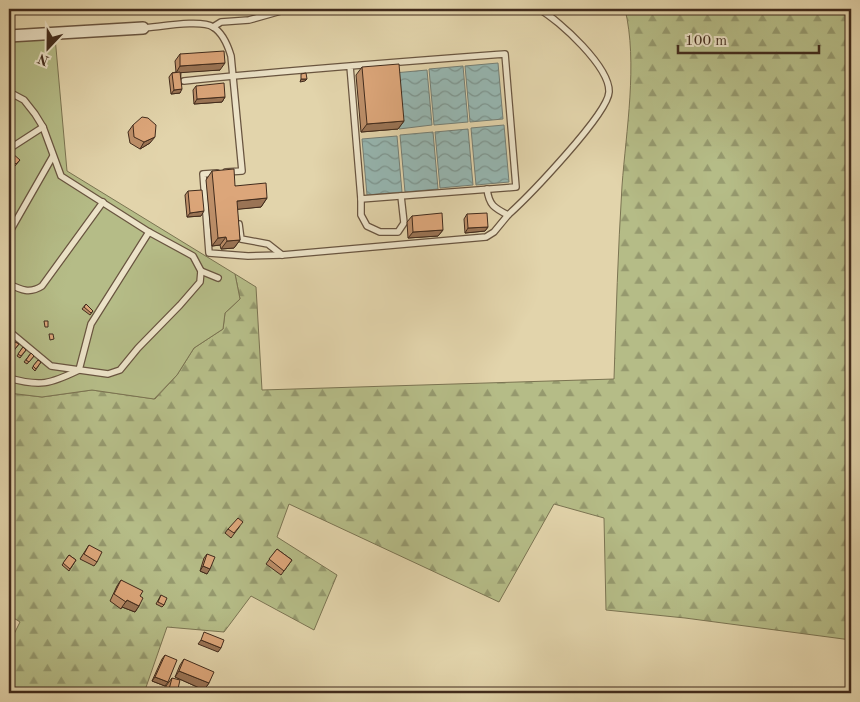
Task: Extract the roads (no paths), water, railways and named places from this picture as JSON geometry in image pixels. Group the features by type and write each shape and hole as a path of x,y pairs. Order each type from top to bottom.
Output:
{"street":[{"path":"9,36 143,28"}],"lane":[{"path":"213,27 221,22 248,20 288,9"},
{"path":"143,28 200,24 213,27 227,44 231,56 242,170 203,174 209,253 248,256 282,255 486,236 494,232 596,118 610,93 608,82 601,68 566,31 539,9"},
{"path":"184,81 505,54 516,187 361,199"},
{"path":"350,66 361,215 366,226 380,232 398,232 404,223 401,196"},
{"path":"9,92 24,100 43,127 62,176 149,232 193,256 201,271 200,282 180,305 138,348 120,370 108,374 51,366 9,331"},
{"path":"9,149 43,127"},
{"path":"9,233 53,156"},
{"path":"487,189 488,202 493,208 508,215"},
{"path":"9,284 25,291 35,291 42,286 103,202"},
{"path":"239,224 241,238 268,244 282,255"},
{"path":"9,378 42,384 54,382 79,370 91,324 149,232"},
{"path":"201,271 218,278"}],"water":[{"path":"498,63 503,119 470,122 465,66"},
{"path":"463,66 468,122 434,125 429,69"},
{"path":"427,70 432,125 399,129 394,73"},
{"path":"504,125 509,182 476,185 471,128"},
{"path":"468,129 473,185 440,188 435,132"},
{"path":"433,132 438,189 405,192 400,135"},
{"path":"397,136 402,192 367,195 362,139"}]}
